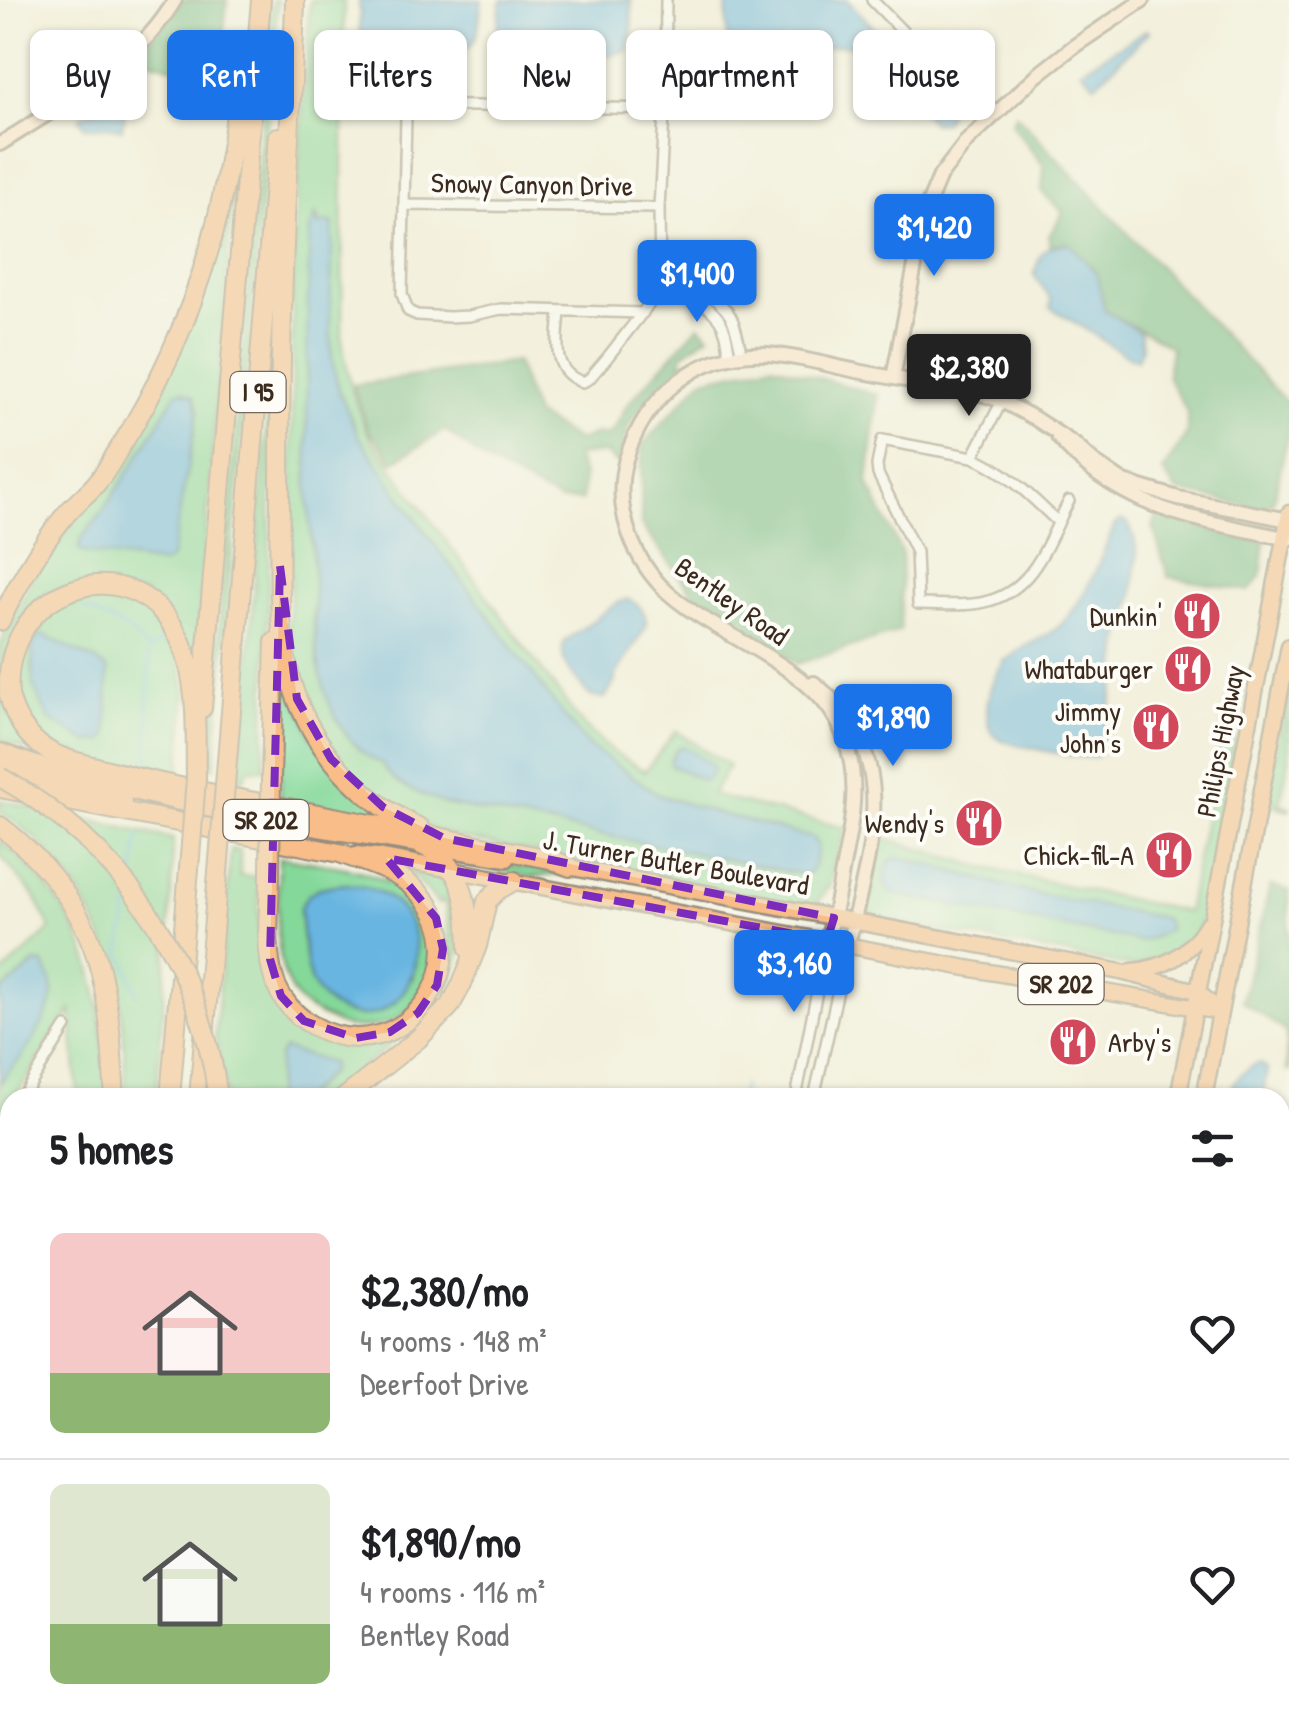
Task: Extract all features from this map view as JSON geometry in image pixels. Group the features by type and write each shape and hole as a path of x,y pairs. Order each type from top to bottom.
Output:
{"highway":[{"path":"0,622 45,541 97,482 124,441 181,330 198,288 218,216 250,14 258,0"},
{"name":"I 95","path":"171,1088 230,396 258,0"},
{"path":"293,0 284,244 280,566 271,776 270,959 273,978 290,1008 304,1021 339,1036 356,1038 390,1032 418,1013 437,984 442,967 441,932 426,902 406,882 340,853"},
{"name":"I 95","path":"200,1088 293,0"},
{"path":"280,566 283,639 289,671 297,699 317,739 372,799 414,826 444,838"},
{"path":"196,778 189,668 176,631 160,610 131,590 96,584 61,591 31,612 9,651 8,686 20,722 48,750 88,765 178,788 570,866"},
{"path":"0,762 120,800 158,818"},
{"path":"0,778 40,802 86,839 142,901 191,991 206,1036 216,1088"},
{"name":"SR 202","path":"0,788 158,818"},
{"name":"J. Turner Butler Boulevard","path":"158,818 340,853"},
{"path":"0,826 47,869 89,935 107,1002 114,1088"},
{"path":"420,845 443,858 454,871 468,918 469,965"},
{"path":"356,1088 440,1018 461,986 477,946 487,901 514,882"}],"main road":[{"name":"Philips Highway","path":"1180,1088 1289,518"},
{"name":"Philips Highway","path":"1206,1088 1289,646"},
{"name":"J. Turner Butler Boulevard","path":"0,751 114,789 322,831 548,866 570,866 1121,972 1198,991 1220,1012"},
{"path":"1233,804 1258,811"},
{"name":"J. Turner Butler Boulevard","path":"340,853 377,856 1220,1012"},
{"path":"1121,972 1146,970 1176,959 1200,936 1214,910"}],"street":[{"path":"0,144 122,63 159,24 175,0"},
{"path":"665,30 666,0"},
{"path":"872,0 901,30"},
{"path":"995,115 1051,64 1143,0"},
{"path":"626,108 417,105 411,108 406,116 402,294 408,311 417,315 468,316 501,309 643,313"},
{"path":"560,312 560,367 583,382 643,313 661,285 659,208 663,120"},
{"path":"893,378 926,209 953,157 989,120"},
{"name":"Snowy Canyon Drive","path":"404,205 659,208"},
{"path":"661,285 717,316 736,357"},
{"name":"Bentley Road","path":"828,940 854,812 853,772 839,724 826,705 790,672 686,607 664,588 637,551 622,506 628,453 640,424 667,390 698,369 736,357 762,354 1002,400 1074,444 1124,482 1178,498 1289,518"},
{"path":"973,457 1002,400"},
{"name":"Bentley Road","path":"1050,428 1089,470 1126,494 1205,522 1287,538"},
{"path":"1058,522 1000,470 973,457 882,440 878,474 916,552 918,604 967,605 994,600 1018,588 1030,575 1058,522 1069,501"},
{"name":"Bentley Road","path":"790,672 811,680 842,710 872,768 874,811 848,945"},
{"path":"798,1088 828,940"},
{"path":"816,1088 848,945"},
{"path":"28,1088 66,1027"}],"highlighted area":[{"path":"280,566 297,699 331,759 383,807 444,838 834,918 827,940 386,858 436,918 443,949 437,985 418,1013 390,1032 356,1038 304,1021 281,996 270,959"}],"green space":[{"path":"181,0 227,0 224,30 167,30 167,66 147,59 147,43"},
{"path":"272,0 278,0 275,30 269,30"},
{"path":"310,0 344,0 344,30 314,30 314,120 343,120 342,341 353,392 372,441 581,723 611,751 645,771 676,731 729,766 711,795 845,828 829,888 814,905 807,906 430,829 350,773 307,708 288,639 293,252","holes":["319,219 318,225 332,224 330,314 332,359 339,391 358,435 418,522 589,746 659,795 813,838 816,858 806,875 445,804 346,735 327,697 318,664 308,494 310,229"]},
{"path":"1016,114 1289,405 1289,429 1274,500 1263,509 1176,491 1163,471 1187,434 1187,412 1167,376 1171,348 1105,311 1096,273 1069,243 1050,245 1049,236 1063,212 1042,192 1044,166 1011,123"},
{"path":"262,120 268,120 214,767 207,767"},
{"path":"237,143 195,674 145,594 59,591 39,600 19,625 8,656 7,705 68,765 0,740 0,647 34,575 102,481 165,374"},
{"path":"275,305 264,769 247,769 242,789 237,788"},
{"path":"699,325 709,335 683,354 681,363 702,358 654,390 629,424 619,465 605,453 576,456 583,475 582,500 560,501 488,463 445,430 393,462 368,430 353,385 516,362 535,415 579,441 596,434 606,436 615,428 627,405"},
{"path":"772,364 878,395 868,483 902,554 900,631 797,664 703,606 641,525 642,445 703,379"},
{"path":"1157,516 1265,541 1261,576 1249,591 1168,577 1153,527"},
{"path":"86,588 137,597 174,637 186,691 179,783 142,776 43,742 13,695 25,626","holes":["37,635 108,670 107,737 103,741 88,742 49,719"]},
{"path":"284,660 312,737 416,830 280,803"},
{"path":"1232,677 1244,689 1203,917 1182,951 1134,967 878,919 864,901 876,836 986,868 1187,912","holes":["899,857 1032,893 1140,941 889,891 884,883"]},
{"path":"1289,682 1289,759 1280,804 1289,807 1289,811 1273,803 1268,793"},
{"path":"0,800 173,839 157,1088 126,1088 119,996 113,970 78,892 43,847 0,812"},
{"path":"0,840 56,899 78,935 99,1003 106,1088 77,1088 71,1010 21,1088 0,1088 4,1074 20,1059 52,1001 35,963 0,993 0,976 51,929 35,897 0,855"},
{"path":"231,849 240,851 240,876 259,877 261,966 270,994 280,1009 306,1032 339,1045 383,1043 409,1030 336,1088 313,1088 330,1072 279,1056 276,1088 225,1088 215,1037"},
{"path":"454,856 567,874 530,877 458,863"},
{"path":"279,857 359,871 406,894 421,914 430,936 432,960 427,983 415,1003 396,1018 361,1028 340,1025 304,1006 289,986 280,956","holes":["380,892 407,919 414,941 412,979 349,1014 334,1006 314,985 305,957 300,910"]},
{"path":"408,872 451,879 461,936 457,964 445,992 451,955 445,901 438,904"},
{"path":"1270,886 1289,890 1289,1071 1286,1032 1242,1001"}],"water":[{"path":"359,0 482,0 477,31 467,48 467,30 360,30"},
{"path":"501,0 631,0 632,30 626,30 626,51 612,55 606,55 606,30 497,30"},
{"path":"726,0 847,0 876,30 853,30 853,48 833,46 833,30 727,30"},
{"path":"1146,30 1149,32 1098,82 1094,84 1081,70"},
{"path":"81,120 124,120 122,129 85,127"},
{"path":"316,215 318,225 333,224 330,314 332,359 339,391 358,435 418,522 589,746 659,795 813,838 818,846 813,869 806,875 445,804 401,784 347,735 326,694 315,627 307,392 310,229"},
{"path":"1069,243 1096,273 1105,311 1140,332 1142,347 1137,360 1050,307 1051,299 1034,275 1044,251"},
{"path":"177,392 194,396 198,411 171,559 163,564 82,552 79,550 83,536 119,487"},
{"path":"1122,520 1128,523 1134,537 1137,555 1133,596 1121,635 1102,752 1093,757 1069,755 996,737 987,711 1003,661 1066,619 1091,580 1115,524"},
{"path":"628,599 642,610 646,627 605,698 593,697 565,662 565,641"},
{"path":"37,635 97,661 108,670 104,741 88,742 49,719 33,686 32,646"},
{"path":"683,746 712,765 710,777 704,781 670,765 677,748"},
{"path":"899,857 1032,893 1159,917 1165,919 1169,929 1140,941 894,894 885,883 885,874 890,860"},
{"path":"345,884 381,893 404,912 415,936 415,962 406,987 390,1006 368,1015 341,1011 327,1002 312,984 306,962 300,910 303,902 317,889"},
{"path":"36,963 44,964 49,975 51,1002 35,1037 0,1085 0,993"},
{"path":"284,1049 332,1063 330,1072 313,1088 276,1088 279,1056"},
{"path":"1256,1064 1267,1069 1264,1088 1232,1088 1238,1077"}],"waterway":[{"path":"83,608 127,629 149,650 148,768"},
{"path":"150,649 162,641"},
{"path":"133,879 139,835"},
{"path":"129,902 120,956 125,959 137,994"}],"place":[{"name":"Dunkin'","path":"1197,616"},
{"name":"Whataburger","path":"1188,669"},
{"name":"Jimmy John's","path":"1156,727"},
{"name":"Wendy's","path":"979,823"},
{"name":"Chick-fil-A","path":"1169,855"},
{"name":"Arby's","path":"1073,1042"}]}
